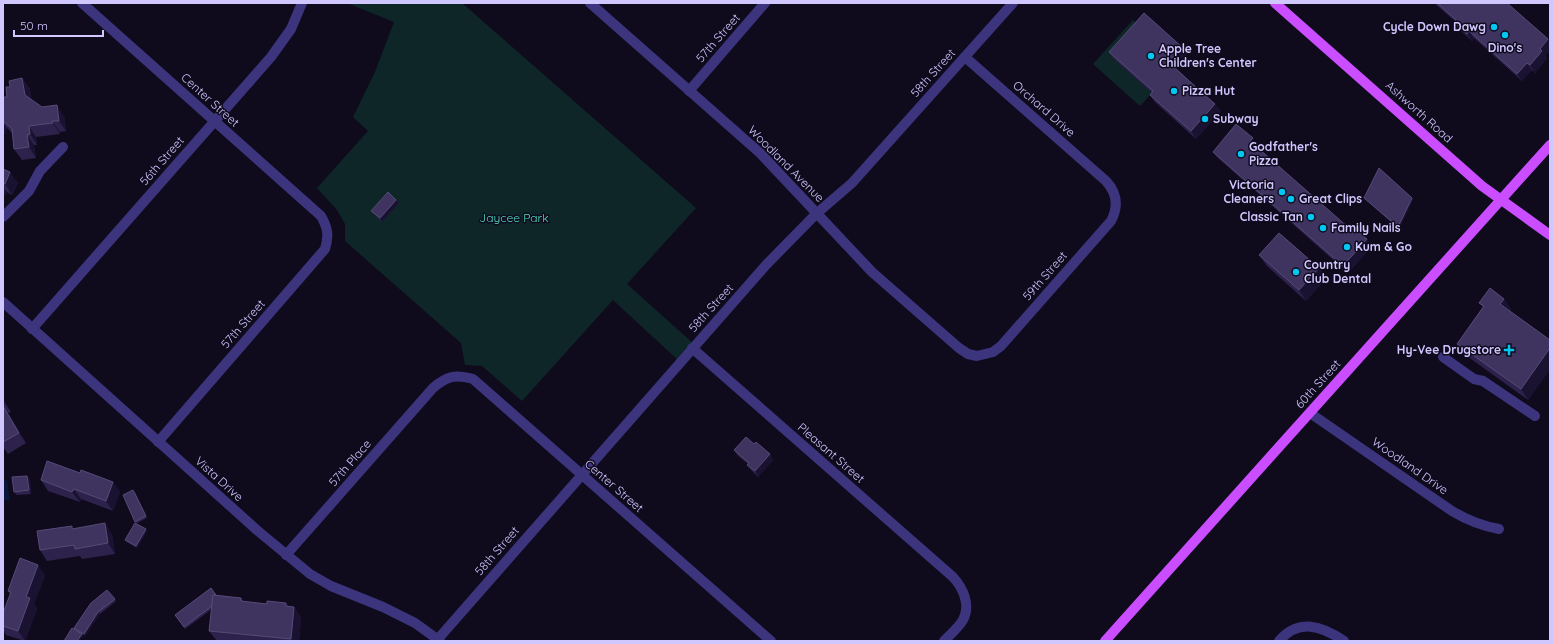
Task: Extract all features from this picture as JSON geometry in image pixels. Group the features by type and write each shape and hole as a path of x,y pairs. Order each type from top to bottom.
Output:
{"main road":[{"name":"Ashworth Road","path":"1275,3 1476,181 1500,200 1550,235"},
{"name":"60th Street","path":"1105,641 1550,145"}],"street":[{"name":"Center Street","path":"82,3 321,216"},
{"name":"56th Street","path":"32,329 271,56 291,29 302,3"},
{"name":"Woodland Avenue","path":"590,3 760,154 872,272 959,348"},
{"name":"57th Street","path":"690,91 765,3"},
{"name":"58th Street","path":"439,640 581,474 766,265 816,214 852,183 1013,3"},
{"name":"Orchard Drive","path":"965,57 1106,181"},
{"path":"3,217 29,191 40,171 63,147"},
{"name":"59th Street","path":"959,348 968,354 977,356 993,352 1001,346 1099,235 1111,221 1116,206 1114,192 1106,181"},
{"name":"57th Street","path":"158,442 325,249 328,237 327,225 321,216"},
{"name":"Vista Drive","path":"3,302 258,531 310,574 331,586 383,607 415,623 439,640"},
{"name":"Pleasant Street","path":"692,348 953,577 961,586 965,597 966,609 963,620 944,641"},
{"path":"1443,357 1474,379 1482,381 1535,416"},
{"name":"Center Street","path":"433,388 442,380 452,377 462,376 473,379 771,641"},
{"name":"57th Place","path":"286,555 433,388"},
{"name":"Woodland Drive","path":"1310,413 1452,511 1480,525 1500,529"},
{"path":"1279,641 1291,631 1301,627 1312,626 1323,628 1344,641"}],"green space":[{"name":"Jaycee Park","path":"347,3 462,3 696,208 627,284 695,345 680,362 613,300 522,401 482,366 465,365 461,343 345,241 345,224 337,210 317,188 368,131 353,117 375,72 394,22"},
{"path":"1133,20 1142,28 1114,59 1152,93 1140,106 1093,64"}],"water":[{"path":"3,480 7,480 10,500 3,501"}],"building":[{"path":"1437,3 1507,3 1548,39 1540,49 1542,51 1530,65 1527,63 1517,74 1469,31 1467,34 1454,22 1456,20"},
{"path":"1144,13 1182,47 1168,62 1215,104 1191,131 1150,95 1153,91 1109,52"},
{"path":"22,78 25,95 42,107 57,105 59,121 29,126 30,134 27,135 29,147 14,149 12,129 3,121 3,97 7,97 6,87 10,87 9,81"},
{"path":"1236,124 1253,138 1250,141 1349,228 1351,225 1367,239 1343,266 1213,152"},
{"path":"1379,168 1412,198 1398,227 1364,198"},
{"path":"3,169 10,172 5,184 3,183"},
{"path":"388,192 396,200 380,218 371,211"},
{"name":"Country Club Dental","path":"1279,233 1319,268 1299,290 1259,255"},
{"name":"Hy-Vee Drugstore","path":"1490,288 1504,299 1500,304 1550,340 1550,348 1521,389 1457,344 1484,306 1479,303"},
{"path":"3,406 19,433 3,442"},
{"path":"746,437 754,444 756,442 770,454 755,471 747,465 749,463 734,450"},
{"path":"47,461 80,473 81,470 113,482 106,501 74,489 72,492 41,480"},
{"path":"27,476 29,490 14,492 12,477"},
{"path":"133,490 146,516 135,522 123,495"},
{"path":"105,523 108,543 75,549 74,545 40,550 37,531 72,526 72,529"},
{"path":"135,523 146,529 136,546 125,540"},
{"path":"20,558 38,565 26,597 30,598 18,631 3,626 3,613 11,592 8,591"},
{"path":"211,588 216,595 213,595 212,606 184,627 175,615"},
{"path":"107,590 115,599 98,612 84,634 74,628 91,603"},
{"path":"213,595 241,598 241,601 267,604 267,601 286,603 286,606 294,607 291,639 209,631"},
{"path":"72,628 82,634 77,641 64,641"}],"place":[{"name":"Cycle Down Dawg","path":"1494,27"},
{"name":"Dino's","path":"1505,35"},
{"name":"Apple Tree Children's Center","path":"1151,56"},
{"name":"Pizza Hut","path":"1174,91"},
{"name":"Subway","path":"1205,119"},
{"name":"Godfather's Pizza","path":"1241,154"},
{"name":"Victoria Cleaners","path":"1282,192"},
{"name":"Great Clips","path":"1291,199"},
{"name":"Classic Tan","path":"1311,217"},
{"name":"Family Nails","path":"1323,228"},
{"name":"Kum & Go","path":"1347,247"},
{"name":"Country Club Dental","path":"1296,272"},
{"name":"Hy-Vee Drugstore","path":"1509,350"}]}
